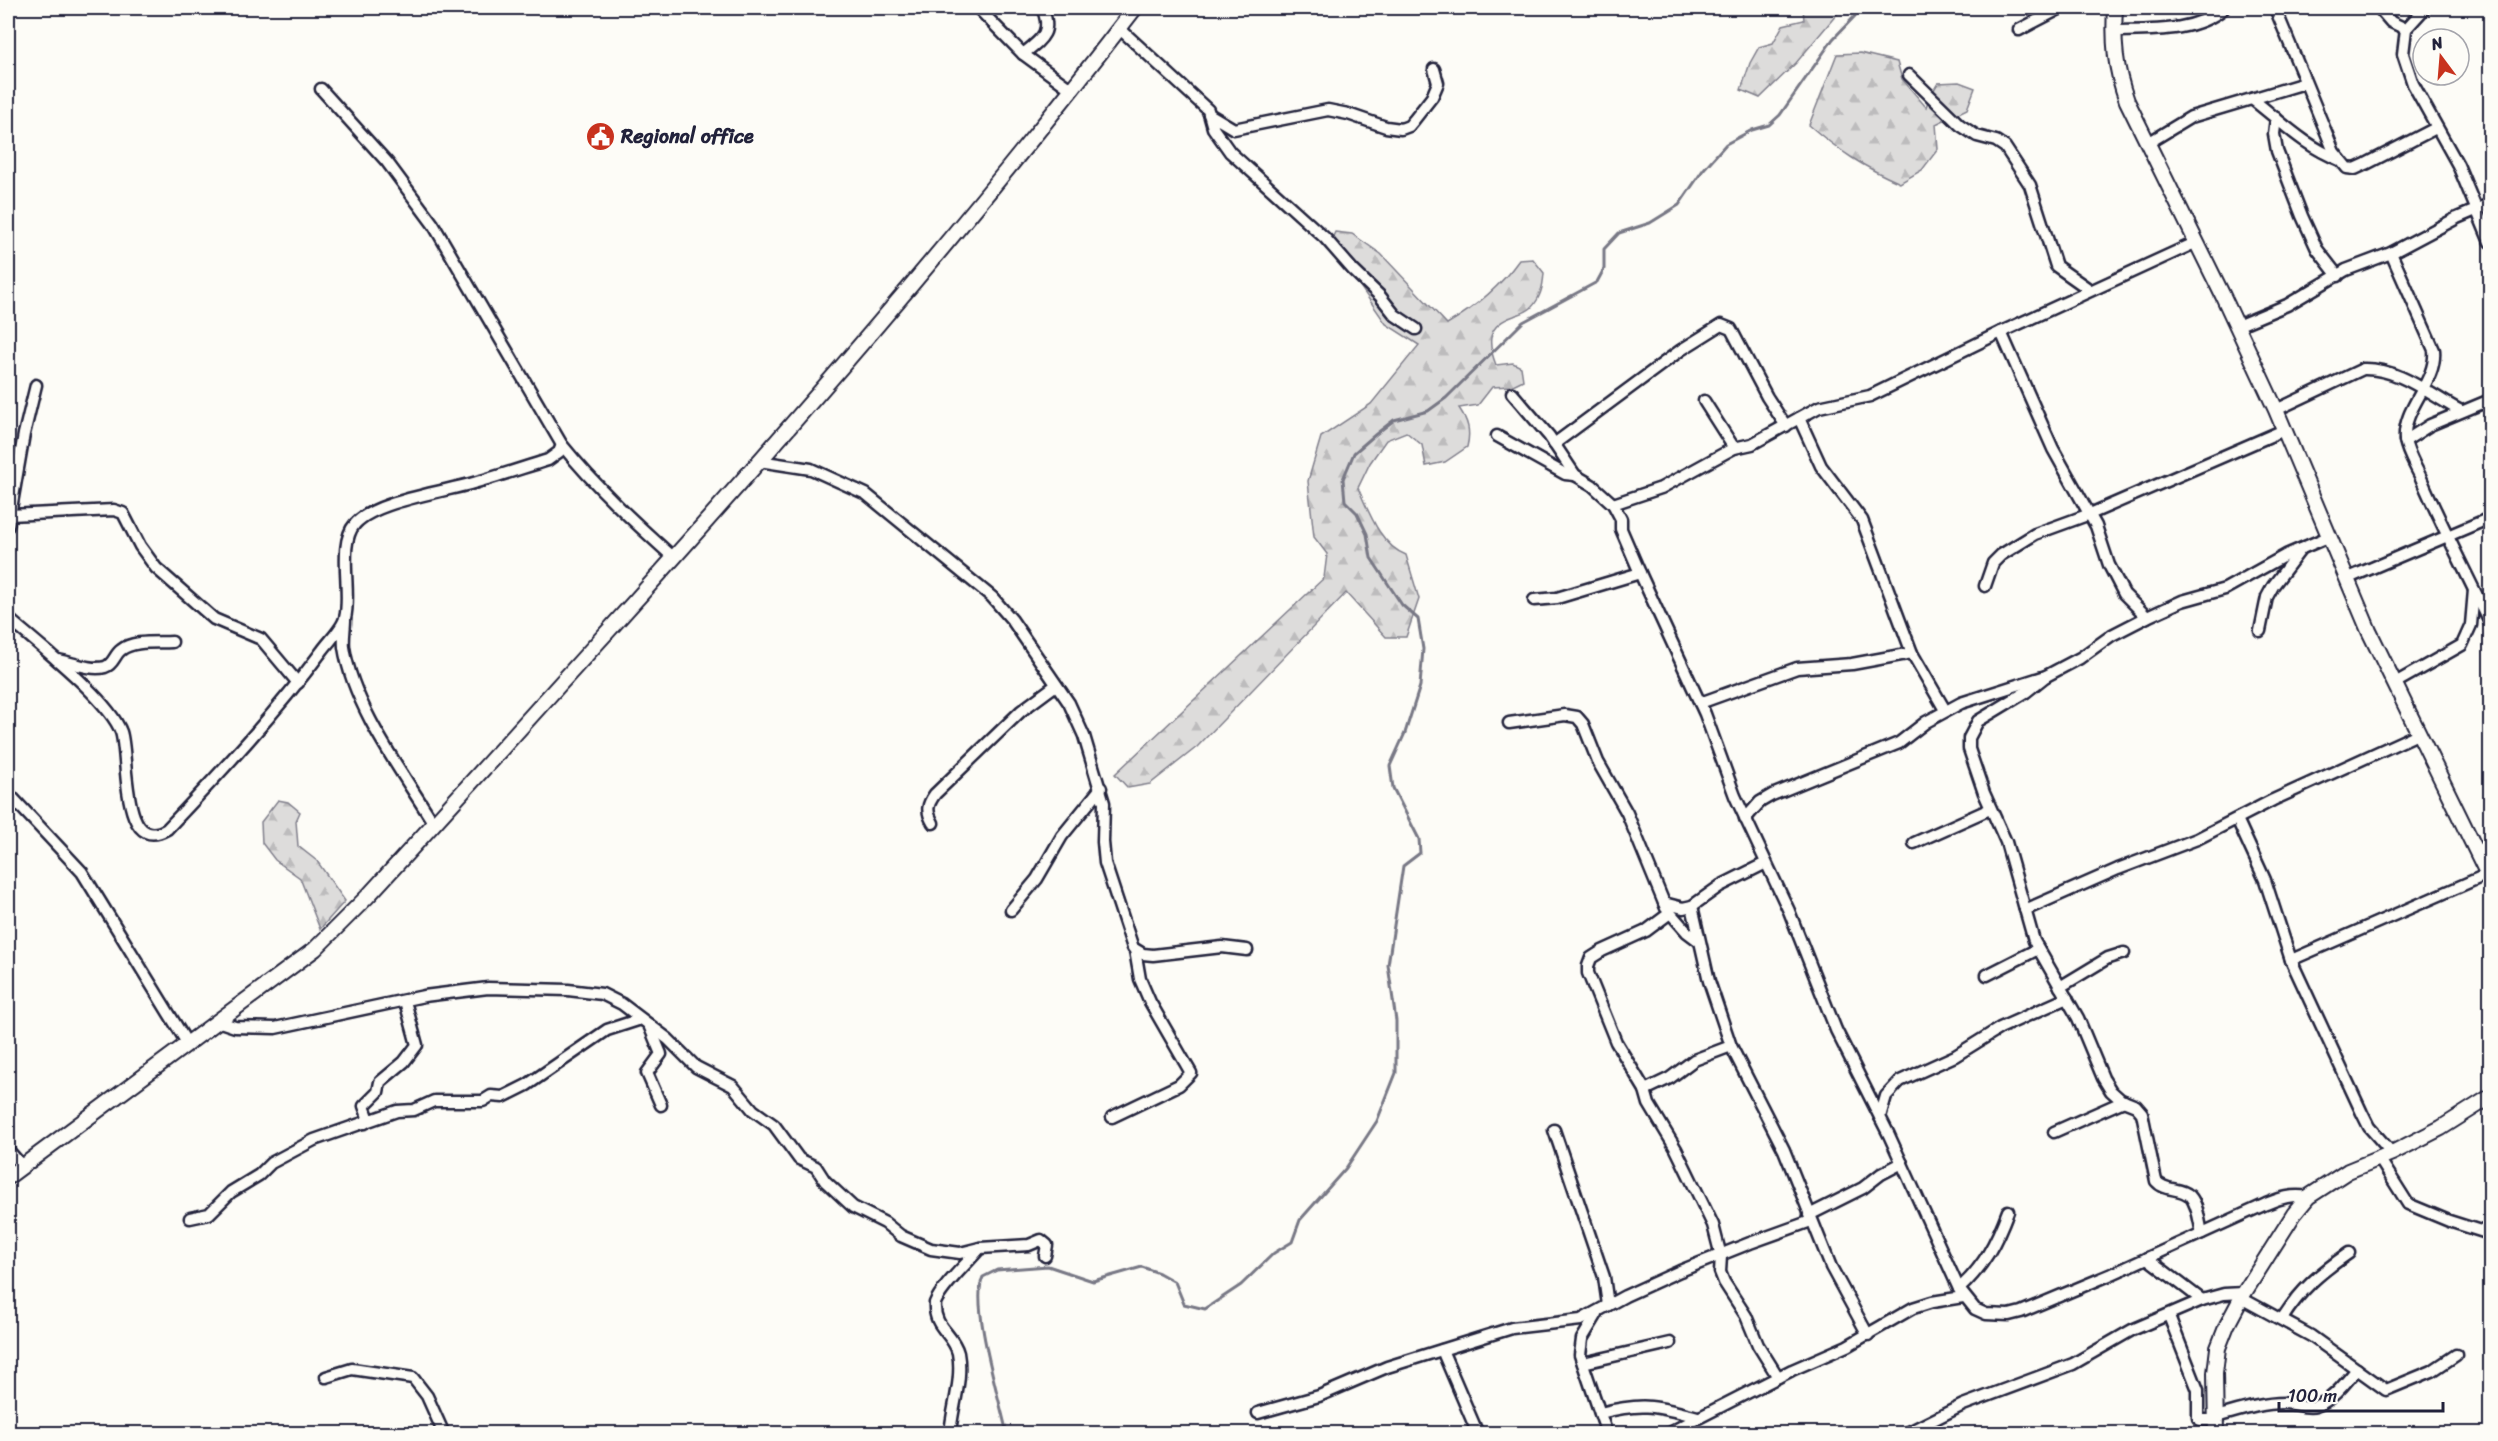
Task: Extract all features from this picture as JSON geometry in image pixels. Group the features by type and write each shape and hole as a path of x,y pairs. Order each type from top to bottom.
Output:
{"street":[{"path":"978,8 1023,54 1072,90"},
{"path":"1023,54 1037,44 1047,31 1047,19 1042,8"},
{"path":"8,1177 315,949 434,824 674,558 867,338 1072,90 1135,8"},
{"path":"2019,30 2061,8"},
{"path":"2115,8 2116,70 2121,85 2276,410 2346,579 2394,683 2489,877 2291,960"},
{"path":"2114,31 2188,26 2205,20 2224,8"},
{"path":"2275,8 2331,144 2347,168 2355,169 2436,128"},
{"path":"2379,8 2391,22 2406,29"},
{"path":"2425,8 2406,29 2403,54 2408,71 2436,128 2458,165 2490,242"},
{"path":"1119,28 1209,114 1234,129 1328,110 1386,127 1401,129 1409,126 1432,97 1438,83 1434,69"},
{"path":"1909,75 1960,124 1977,136 1996,141 2005,147 2030,185 2056,266 2090,290"},
{"path":"2148,143 2191,117 2305,83"},
{"path":"321,89 387,162 433,224 562,445 585,474 618,508 674,558"},
{"path":"2252,99 2301,140 2317,151 2340,160"},
{"path":"1209,114 1213,128 1230,152 1325,238 1395,315 1416,329"},
{"path":"2276,118 2274,134 2277,152 2302,216 2317,249 2338,276"},
{"path":"2237,326 2287,306 2360,264 2391,253 2457,218 2490,204"},
{"path":"1613,504 1661,488 1734,448 1752,444 1819,407 1870,396 2090,290 2197,243"},
{"path":"2391,253 2434,350 2434,360 2424,387 2406,421 2405,441 2433,507 2490,622"},
{"path":"1554,444 1672,357 1720,325 1731,329 1767,397 1786,426"},
{"path":"2001,332 2053,449 2090,514 2109,565 2124,594 2146,617"},
{"path":"2276,410 2363,369 2384,372 2424,387 2461,411"},
{"path":"36,385 24,434 9,520 114,510 123,513 140,546 156,568 214,619 261,639 298,683"},
{"path":"1512,393 1554,444 1575,475"},
{"path":"2405,441 2430,425 2490,400"},
{"path":"1704,401 1734,448"},
{"path":"1799,418 1821,466 1862,520 1911,652 1946,710"},
{"path":"1985,586 1993,563 2001,555 2035,534 2090,514 2284,430"},
{"path":"1497,436 1565,474 1575,475 1592,485 1613,504 1640,573 1700,703 1745,819 1789,911 1836,1030 1902,1163 1961,1293 1975,1309 1986,1314 2009,1315 2112,1274 2284,1197 2296,1195 2308,1197"},
{"path":"434,824 374,724 357,691 344,644 348,539 353,525 365,515 406,500 466,485 548,460 559,452 562,445"},
{"path":"759,461 811,469 866,494 892,513 992,597 1017,627 1069,703 1084,736 1101,788 1104,803 1105,863 1123,912 1132,948 1135,950 1140,979 1150,1002 1191,1073 1179,1085 1112,1117"},
{"path":"2346,579 2490,518"},
{"path":"1745,819 1760,802 1772,795 1899,743 1946,710 2046,676 2146,617 2182,601 2225,590 2278,559 2328,537"},
{"path":"2260,631 2267,597 2301,549"},
{"path":"1534,600 1557,598 1640,573"},
{"path":"2394,683 2462,645 2471,625 2474,588"},
{"path":"8,618 57,660 117,723 123,738 132,813 138,826 151,834 159,834 167,830 298,683 345,619"},
{"path":"57,660 105,667 114,661 121,649 129,645 172,642"},
{"path":"1700,703 1797,668 1852,664 1911,652"},
{"path":"2046,676 2026,692 1986,715 1973,728 1969,738 1969,750 1990,809 2006,842 2038,949 2067,998 2111,1091 2124,1101 2136,1106 2142,1113 2156,1181 2161,1186 2184,1192 2190,1197 2202,1233"},
{"path":"933,823 927,809 928,803 935,794 1020,711 1056,685"},
{"path":"1509,723 1565,715 1577,717 1586,730 1611,787 1627,813 1667,908 1687,932 1699,941"},
{"path":"2025,910 2197,839 2273,800 2420,733"},
{"path":"1011,910 1037,879 1054,848 1074,820 1101,788"},
{"path":"8,793 82,872 187,1043"},
{"path":"1914,843 1990,809"},
{"path":"2238,819 2265,880 2291,960 2362,1113 2386,1156 2408,1204 2449,1221 2490,1234"},
{"path":"1766,863 1720,886 1692,906 1667,908 1646,931 1602,951 1591,958 1588,966 1591,984 1616,1042 1645,1090 1650,1104 1676,1149 1713,1225 1721,1256 1720,1272 1724,1282 1746,1316 1758,1345 1778,1377"},
{"path":"1692,906 1709,981 1731,1046 1784,1150 1831,1267 1868,1335"},
{"path":"1135,950 1154,956 1222,947 1247,950"},
{"path":"1987,975 2038,949"},
{"path":"2060,987 2108,958 2124,953"},
{"path":"217,1021 235,1027 275,1028 445,993 488,988 568,990 611,997 668,1039 696,1067 728,1083 742,1094 753,1110 774,1125 799,1159 816,1167 825,1181 853,1207 885,1223 901,1236 931,1249 960,1253 980,1248 1025,1246 1041,1240 1047,1245 1045,1256"},
{"path":"1880,1117 1886,1096 1900,1080 1954,1056 2000,1028 2067,998"},
{"path":"365,1123 368,1117 364,1107 378,1092 380,1082 404,1062 417,1045 405,1001"},
{"path":"645,1022 661,1054 647,1073 662,1105"},
{"path":"190,1218 209,1214 231,1192 259,1175 271,1163 314,1140 397,1111 409,1112 434,1101 483,1101 491,1096 503,1097 527,1085 607,1030 645,1022"},
{"path":"1645,1090 1670,1078 1695,1060 1731,1046"},
{"path":"2216,1424 2215,1372 2218,1348 2227,1325 2242,1295 2294,1214 2308,1197 2348,1171 2386,1156 2465,1115 2490,1097"},
{"path":"2054,1132 2124,1101"},
{"path":"1554,1130 1604,1277 1604,1308 1582,1339 1580,1355 1607,1434"},
{"path":"8,1150 22,1166"},
{"path":"1258,1413 1319,1396 1387,1367 1512,1328 1581,1320 1680,1271 1810,1218 1863,1188 1889,1168 1902,1163"},
{"path":"1667,1434 1778,1377 1868,1335 1913,1308 1961,1293 1990,1255 2008,1212"},
{"path":"950,1434 959,1373 958,1354 953,1340 941,1329 935,1303 945,1287 963,1270 980,1248"},
{"path":"2282,1319 2304,1288 2349,1253"},
{"path":"2146,1258 2202,1300"},
{"path":"1905,1434 1963,1405 2055,1373 2132,1330 2202,1300 2224,1294 2242,1295 2311,1336 2379,1387 2391,1389 2432,1371 2456,1355"},
{"path":"2169,1316 2198,1390 2198,1418 2200,1420 2216,1424 2261,1405 2286,1403 2304,1407 2314,1406 2324,1402 2337,1391 2357,1369"},
{"path":"1583,1363 1670,1343"},
{"path":"1442,1350 1478,1434"},
{"path":"326,1377 352,1369 414,1378 427,1396 444,1434"},
{"path":"1600,1413 1645,1405 1698,1417"}],"green space":[{"path":"1803,8 1842,8 1796,63 1760,98 1741,90 1750,63 1759,47 1773,43 1783,25 1804,20"},
{"path":"1860,53 1897,62 1902,79 1926,107 1938,83 1959,82 1975,88 1967,109 1936,124 1938,149 1922,170 1900,183 1852,158 1809,125 1837,54"},
{"path":"1335,232 1352,234 1381,254 1447,324 1486,296 1519,260 1533,259 1544,273 1537,300 1527,311 1499,324 1494,329 1491,342 1496,365 1513,363 1521,367 1523,380 1511,386 1492,387 1478,405 1459,408 1468,426 1467,447 1445,462 1426,466 1422,445 1406,432 1386,440 1370,463 1358,488 1382,536 1389,544 1406,555 1419,599 1406,637 1386,637 1346,593 1197,747 1150,784 1128,788 1115,774 1324,578 1327,554 1314,537 1308,481 1321,437 1371,404 1419,345 1386,324 1330,243"},
{"path":"278,800 288,802 300,812 296,821 298,846 317,861 345,901 320,929 300,878 275,860 262,843 261,822"}],"waterway":[{"path":"1007,1434 983,1330 980,1308 983,1277 997,1270 1048,1266 1093,1281 1142,1267 1175,1282 1184,1304 1205,1309 1241,1285 1274,1253 1292,1242 1300,1220 1346,1168 1377,1121 1396,1073 1396,1021 1388,965 1403,866 1420,853 1419,839 1393,788 1390,766 1405,733 1420,686 1423,649 1418,619 1402,605 1371,558 1367,534 1357,513 1345,501 1343,479 1354,453 1394,420 1428,411 1446,398 1523,322 1597,282 1604,269 1604,249 1619,233 1650,223 1679,205 1703,170 1726,144 1752,130 1769,125 1780,115 1833,39 1855,16 1858,8"}],"place":[{"name":"Regional office","path":"600,136"}]}
